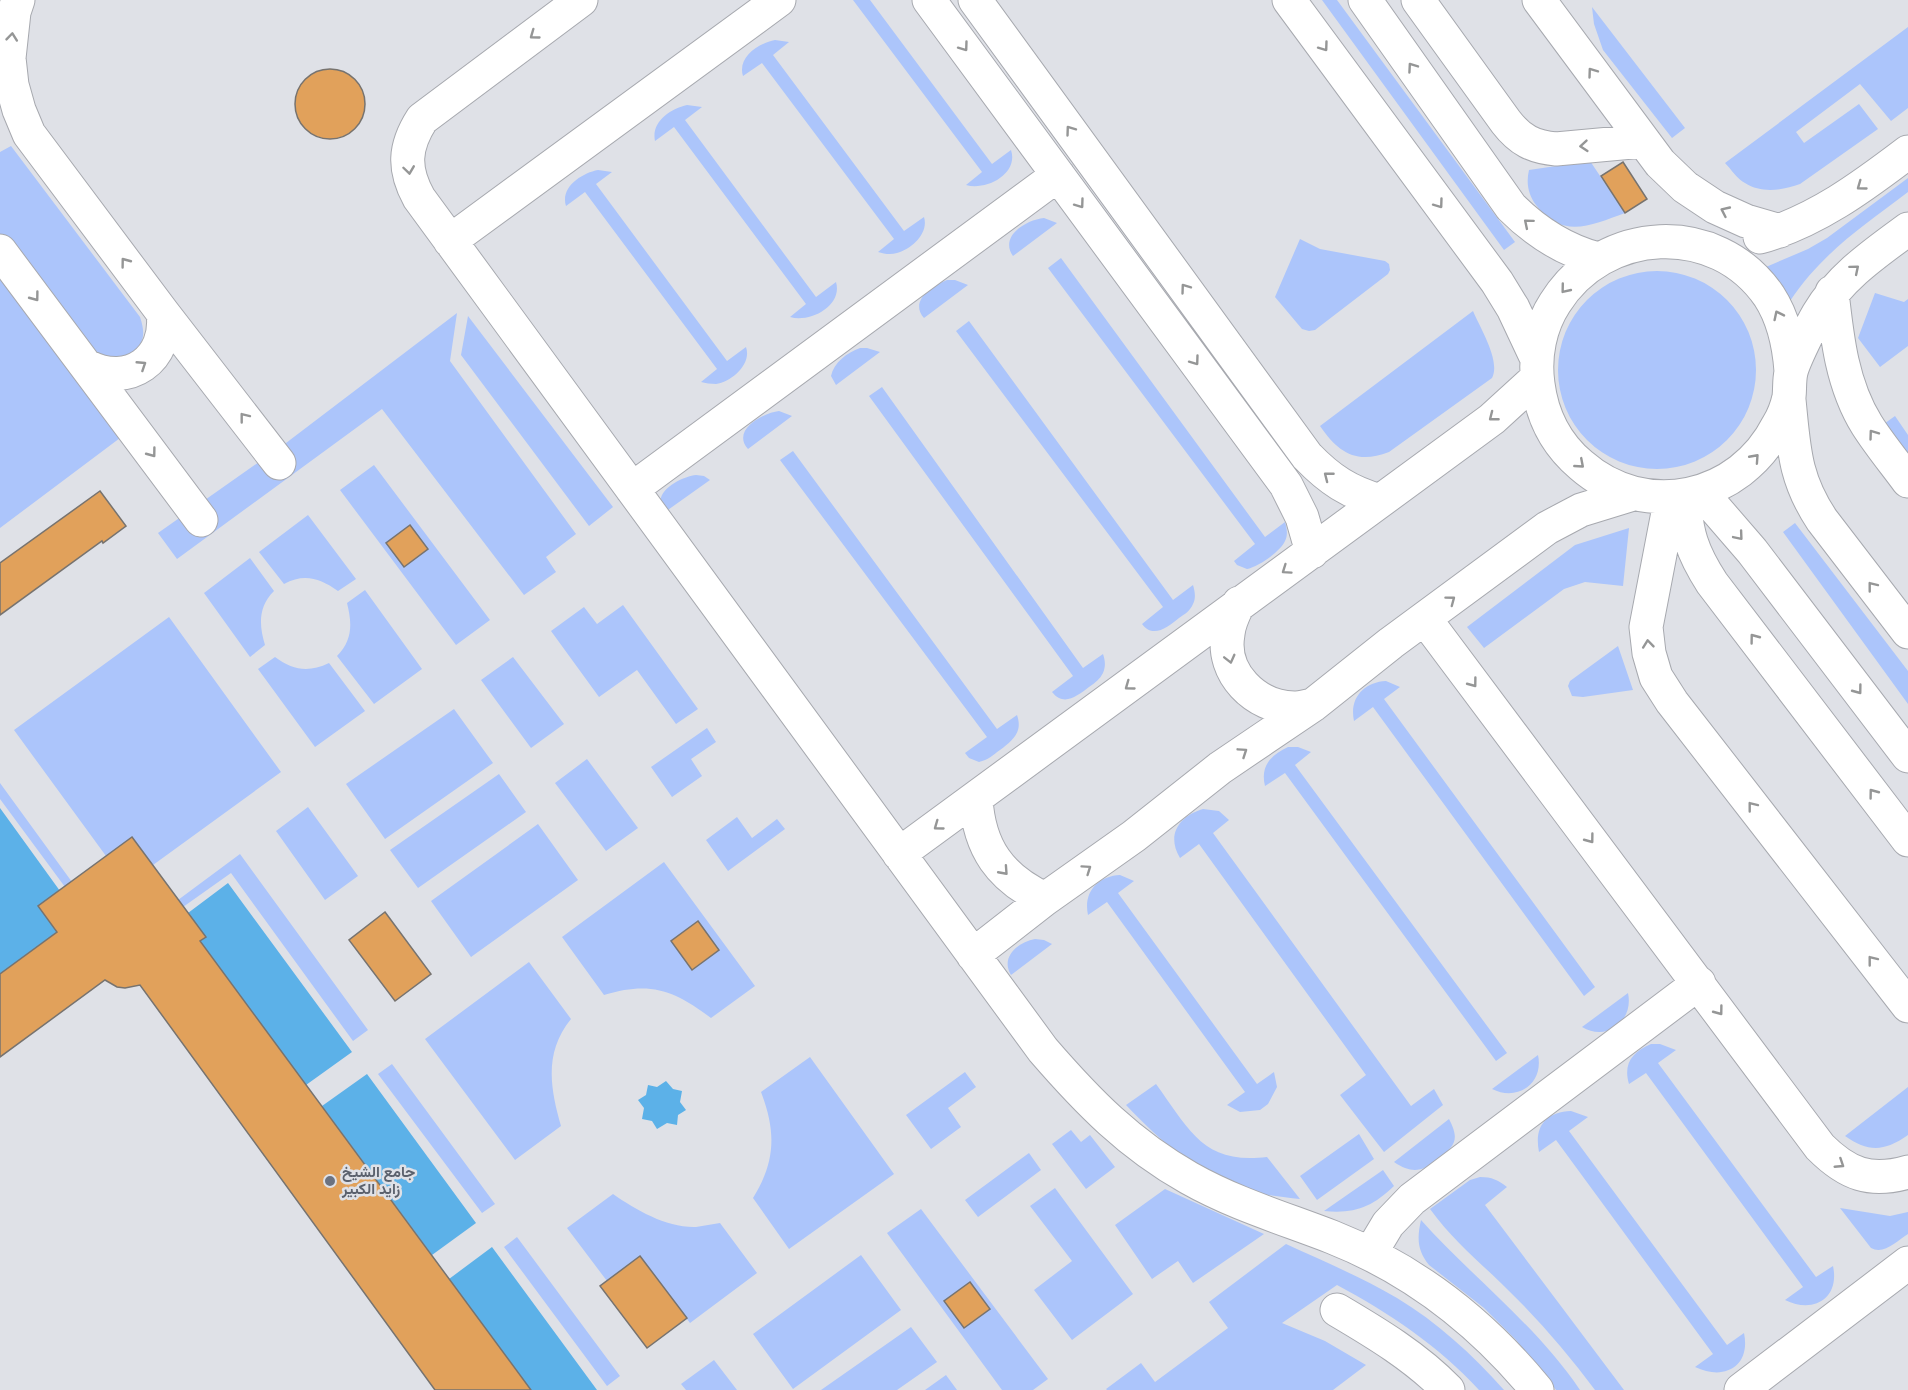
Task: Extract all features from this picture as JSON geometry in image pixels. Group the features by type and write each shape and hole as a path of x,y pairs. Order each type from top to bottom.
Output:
{"street":[{"path":"18,0 14,12 9,58 12,85 29,134 279,463"},
{"path":"581,0 422,119 413,134 408,150 407,167 411,184 419,198 1043,1050 1095,1108 1155,1157 1188,1178 1258,1211 1333,1237 1405,1273 1437,1294 1468,1319 1497,1345 1537,1390"},
{"path":"450,241 779,0"},
{"path":"929,0 1286,485 1302,517 1312,552"},
{"path":"975,0 1307,456 1340,485 1359,495 1380,501"},
{"path":"1289,0 1497,282 1513,308 1537,368"},
{"path":"1365,0 1511,207 1529,225 1562,246 1598,259"},
{"path":"1418,0 1506,122 1528,143 1542,148 1556,149 1642,141"},
{"path":"1539,0 1642,141 1685,187 1714,207 1746,221 1780,231"},
{"path":"1705,248 1780,231 1833,206 1908,152"},
{"path":"632,489 1058,175"},
{"path":"1908,229 1849,274 1832,292 1817,315 1790,384 1780,423 1766,446 1748,466 1726,482 1685,495 1652,497 1633,494 1597,478 1566,452 1555,435 1540,398 1537,368 1540,335 1549,312 1562,292 1579,273 1598,259 1618,249 1639,243 1661,241 1705,248 1729,259 1751,275 1768,295 1781,319 1789,344 1790,384 1796,459 1810,502 1908,632"},
{"path":"0,251 201,520"},
{"path":"1832,292 1841,362 1850,392 1866,424 1908,481"},
{"path":"87,366 105,374 116,374 143,366 157,351 161,342 164,333 163,313"},
{"path":"899,854 1492,419 1537,368"},
{"path":"973,955 1045,899 1134,836 1220,768 1312,705 1391,643 1547,528 1581,510 1633,494"},
{"path":"1685,495 1752,551 1908,756"},
{"path":"1685,495 1690,543 1712,583 1908,840"},
{"path":"1685,495 1646,627 1648,653 1656,677 1672,702 1908,1006"},
{"path":"1239,603 1231,618 1227,635 1227,652 1232,669 1241,683 1257,697 1275,705 1295,708 1312,705"},
{"path":"1425,619 1820,1147 1834,1161 1852,1171 1871,1177 1892,1177 1908,1172"},
{"path":"976,799 981,832 996,862 1010,878 1026,890 1045,899"},
{"path":"1370,1254 1388,1224 1412,1198 1699,983"},
{"path":"1741,1390 1908,1263"},
{"path":"1337,1310 1396,1347 1448,1390"}],"shaded area":[{"path":"853,0 870,0 992,164 1011,150 1010,166 999,179 983,185 966,185 982,172"},
{"path":"1322,0 1337,0 1515,242 1504,250"},
{"path":"1592,7 1685,128 1672,138 1603,50 1594,24"},
{"path":"1908,27 1908,108 1891,121 1860,84 1796,132 1804,143 1859,104 1878,129 1800,184 1780,189 1758,189 1742,181 1725,163"},
{"path":"775,40 789,42 773,55 904,231 924,217 922,234 908,248 892,254 878,252 894,239 762,63 743,76 742,69 746,57 762,44"},
{"path":"687,105 702,107 685,120 816,297 836,282 835,298 823,311 807,317 790,317 806,304 674,127 655,141 656,128 663,117"},
{"path":"11,146 140,317 143,333 140,345 119,364 79,344 0,235 0,152"},
{"path":"1590,161 1625,213 1578,227 1556,223 1546,216 1531,197 1528,184 1529,170"},
{"path":"598,170 612,172 596,184 727,361 746,347 746,360 743,366 728,380 716,384 701,382 717,369 585,192 566,206 565,199 569,187 585,174"},
{"path":"1908,178 1908,192 1830,254 1790,301 1780,283 1766,267 1827,238"},
{"path":"1044,218 1057,223 1013,256 1009,242 1012,236 1030,222"},
{"path":"1300,239 1320,249 1385,261 1389,264 1390,270 1388,274 1315,330 1302,329 1275,297"},
{"path":"1061,258 1265,537 1285,522 1287,536 1285,541 1269,558 1247,569 1237,565 1234,561 1255,544 1048,268"},
{"path":"1647,271 1667,271 1695,278 1720,293 1734,307 1749,332 1756,360 1756,380 1749,408 1734,433 1720,447 1686,465 1667,469 1647,469 1619,462 1594,447 1580,433 1562,399 1558,380 1558,360 1565,332 1580,307 1594,293 1628,275"},
{"path":"0,274 128,432 0,528"},
{"path":"947,280 955,280 968,285 924,318 919,306 924,295"},
{"path":"1875,293 1904,302 1908,299 1908,346 1880,367 1858,338"},
{"path":"1473,311 1492,354 1494,371 1492,378 1389,452 1377,456 1357,456 1349,454 1334,443 1320,426"},
{"path":"457,313 450,361 576,534 546,557 556,572 524,595 382,409 177,559 158,533 286,443"},
{"path":"468,316 613,507 589,526 461,355"},
{"path":"969,321 1173,600 1193,585 1195,597 1192,606 1170,625 1151,631 1142,624 1163,607 956,331"},
{"path":"860,348 880,352 836,385 831,376 835,366 846,355"},
{"path":"882,387 1083,668 1103,654 1105,665 1102,675 1080,694 1061,699 1052,692 1073,676 869,396"},
{"path":"779,411 792,416 748,449 743,435 746,429 765,415"},
{"path":"1895,416 1908,435 1908,463 1881,426"},
{"path":"793,451 997,729 1017,715 1019,726 1016,735 990,757 979,762 969,758 965,753 987,737 780,460"},
{"path":"374,465 490,620 456,645 340,490"},
{"path":"696,475 710,480 665,512 661,503 664,492 679,480"},
{"path":"308,515 356,579 338,591 312,578 298,579 284,584 259,552"},
{"path":"1795,523 1908,671 1908,704 1783,532"},
{"path":"1629,528 1623,586 1585,582 1564,589 1484,648 1467,627 1575,545"},
{"path":"250,558 274,591 265,603 261,616 265,645 250,657 204,593"},
{"path":"365,590 422,669 374,704 337,656 349,637 350,617 347,603"},
{"path":"623,605 698,709 676,724 637,670 599,697 551,631 584,607 597,624"},
{"path":"169,617 281,772 153,865 132,837 106,856 14,730"},
{"path":"1618,646 1633,690 1583,697 1572,696 1568,686 1570,681"},
{"path":"275,657 288,665 301,669 329,663 365,711 315,747 258,669"},
{"path":"513,657 564,724 531,748 481,680"},
{"path":"1386,681 1400,687 1384,699 1595,987 1584,996 1373,707 1354,721 1354,705 1360,693 1371,684"},
{"path":"454,709 493,763 385,839 346,784"},
{"path":"707,728 716,742 691,759 702,776 672,797 651,767"},
{"path":"1288,747 1298,747 1311,752 1295,765 1507,1053 1496,1061 1285,773 1265,786 1264,773 1268,762"},
{"path":"587,759 638,828 606,851 555,783"},
{"path":"499,774 526,812 418,888 390,850"},
{"path":"0,783 72,882 65,887 0,799"},
{"path":"308,807 358,876 325,900 276,831"},
{"path":"0,808 60,891 57,932 0,974"},
{"path":"1203,809 1219,811 1229,820 1213,833 1411,1106 1434,1089 1443,1105 1384,1152 1340,1095 1366,1075 1199,844 1180,858 1174,842 1177,828 1187,816"},
{"path":"737,817 752,838 777,819 785,829 728,871 706,840"},
{"path":"538,824 578,880 471,957 431,901"},
{"path":"240,854 368,1030 353,1041 231,873 183,907 178,900"},
{"path":"664,862 755,986 711,1018 698,1008 661,991 635,989 604,995 562,937","holes":["697,921 719,950 693,970 671,941"]},
{"path":"1120,875 1134,881 1118,893 1257,1084 1274,1072 1277,1087 1268,1104 1260,1110 1240,1112 1227,1105 1245,1092 1107,902 1088,915 1088,899 1094,887 1105,878"},
{"path":"228,883 352,1052 306,1085 200,941 206,937 188,913"},
{"path":"1035,939 1052,944 1011,975 1008,962 1012,951 1023,943"},
{"path":"529,962 571,1019 556,1044 553,1057 552,1084 561,1126 515,1160 425,1039"},
{"path":"1628,993 1627,1012 1617,1026 1601,1032 1582,1027"},
{"path":"1651,1044 1660,1044 1676,1050 1658,1063 1816,1277 1833,1266 1832,1287 1822,1301 1805,1305 1785,1300 1803,1287 1646,1073 1629,1084 1628,1065 1634,1055"},
{"path":"1538,1055 1537,1074 1527,1087 1511,1093 1492,1089"},
{"path":"810,1057 894,1174 789,1249 753,1198 766,1171 771,1146 769,1120 761,1092"},
{"path":"392,1064 495,1204 482,1213 378,1074"},
{"path":"965,1072 976,1087 948,1108 961,1127 931,1149 906,1115"},
{"path":"367,1074 476,1223 432,1255 322,1106"},
{"path":"666,1081 673,1089 682,1091 680,1102 686,1110 678,1115 677,1125 667,1123 657,1129 652,1121 642,1119 644,1108 638,1100 646,1095 648,1085 657,1087"},
{"path":"1156,1084 1178,1116 1200,1140 1212,1149 1227,1155 1245,1158 1267,1157 1300,1199 1245,1190 1211,1175 1181,1155 1126,1105"},
{"path":"1908,1087 1908,1135 1891,1145 1876,1148 1861,1145 1845,1136"},
{"path":"1571,1111 1588,1117 1569,1131 1727,1345 1744,1333 1743,1355 1733,1368 1716,1372 1695,1367 1713,1354 1556,1140 1539,1152 1538,1135 1543,1122 1554,1114"},
{"path":"1449,1119 1454,1132 1454,1142 1438,1159 1427,1167 1417,1170 1394,1162"},
{"path":"1071,1130 1081,1142 1090,1135 1115,1167 1086,1189 1052,1144"},
{"path":"1359,1134 1374,1159 1317,1200 1300,1176"},
{"path":"1029,1153 1041,1170 978,1217 965,1200"},
{"path":"1383,1170 1394,1186 1378,1199 1354,1210 1324,1211"},
{"path":"1480,1177 1495,1179 1507,1187 1485,1205 1624,1390 1595,1390 1542,1325 1458,1241 1430,1209 1470,1180"},
{"path":"1055,1188 1133,1294 1072,1340 1034,1290 1072,1261 1030,1206"},
{"path":"1165,1189 1264,1234 1193,1283 1178,1261 1152,1279 1115,1225"},
{"path":"613,1194 642,1212 674,1225 696,1227 720,1223 757,1273 690,1323 640,1257 607,1281 567,1228"},
{"path":"1840,1208 1890,1216 1908,1212 1908,1234 1886,1248 1876,1250 1871,1248"},
{"path":"921,1209 1048,1379 1033,1390 1002,1390 887,1233","holes":["970,1282 990,1308 964,1328 945,1301"]},
{"path":"1421,1220 1544,1344 1580,1390 1556,1390 1516,1340 1484,1308 1429,1265 1419,1244"},
{"path":"517,1237 620,1376 607,1386 504,1247"},
{"path":"1286,1244 1370,1283 1412,1307 1454,1340 1504,1390 1479,1390 1448,1359 1430,1345 1375,1307 1337,1285 1282,1323 1325,1341 1366,1365 1333,1390 1106,1389 1141,1363 1155,1382 1228,1328 1209,1302"},
{"path":"492,1247 597,1390 531,1390 449,1279"},
{"path":"861,1255 901,1310 793,1389 753,1334"},
{"path":"911,1327 937,1362 897,1390 821,1390"},
{"path":"714,1360 737,1390 686,1390 681,1384"},
{"path":"946,1375 957,1390 925,1390"}],"building":[{"path":"330,69 343,72 355,79 362,91 365,104 362,117 355,129 343,136 330,139 317,136 305,129 298,117 295,104 298,91 305,79 317,72"},
{"path":"1623,162 1647,199 1625,213 1601,176"},
{"path":"100,491 126,526 0,615 0,563"},
{"path":"410,525 428,549 404,567 386,543"},
{"name":"جامع الشيخ زايد الكبير","path":"132,837 206,937 200,941 531,1390 435,1390 140,985 117,987 105,980 0,1057 0,974 57,932 38,906"},
{"path":"385,912 431,974 395,1001 349,940"},
{"path":"698,921 719,950 692,970 671,941"},
{"path":"640,1256 687,1318 647,1348 600,1286"},
{"path":"970,1282 990,1309 964,1328 944,1301"}],"place":[{"name":"جامع الشيخ زايد الكبير","path":"330,1181"}]}
